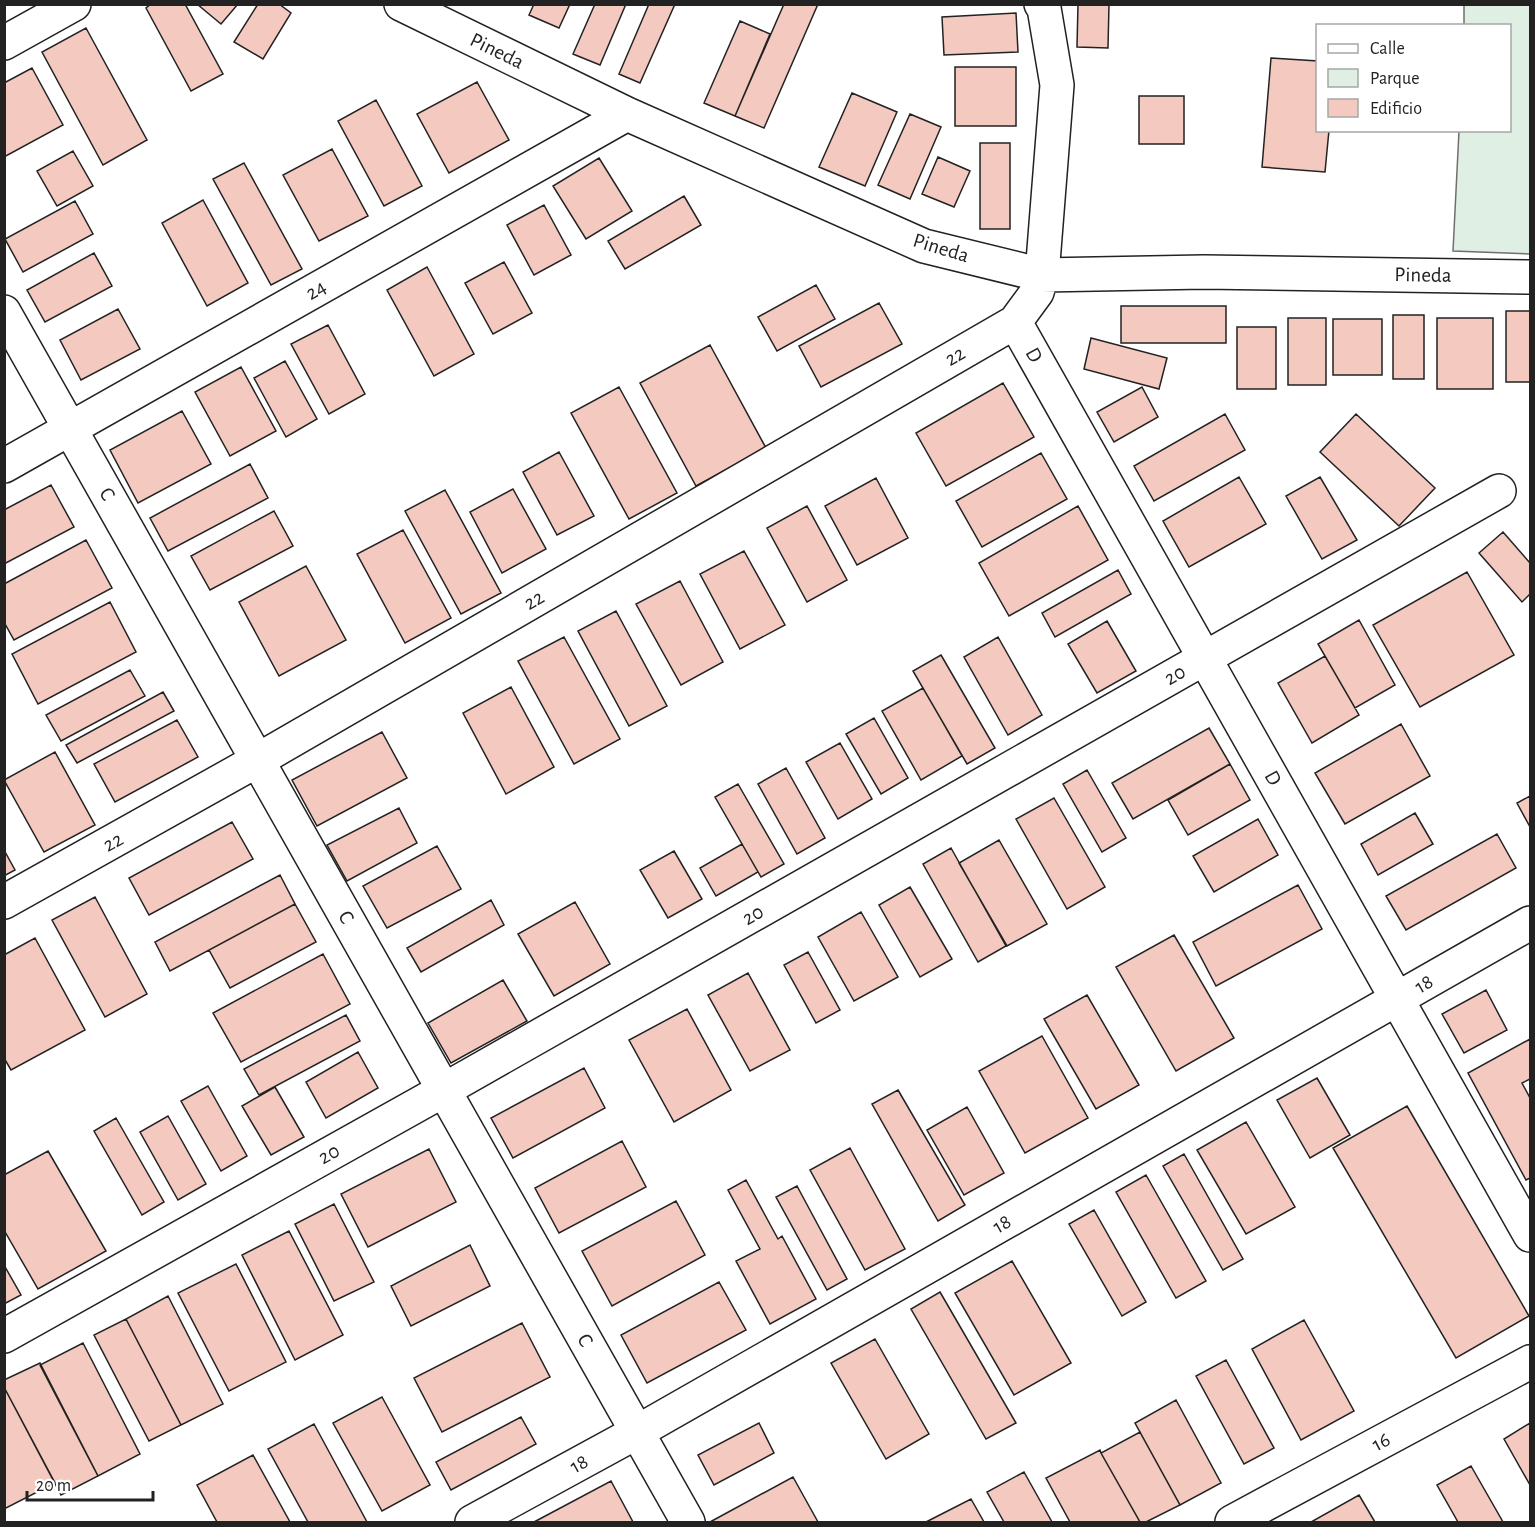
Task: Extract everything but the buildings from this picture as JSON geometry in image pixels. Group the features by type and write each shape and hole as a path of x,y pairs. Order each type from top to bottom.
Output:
{"street":[{"path":"4,44 74,4"},
{"name":"Pineda","path":"401,4 627,114 924,246 1042,275 1204,272 1530,277"},
{"name":"22","path":"4,902 258,760 1015,322 1037,292 1042,275 1057,85 1044,8 1041,4"},
{"name":"24","path":"4,465 627,114"},
{"name":"C","path":"4,312 688,1522"},
{"name":"D","path":"1015,322 1530,1235"},
{"name":"20","path":"4,1336 444,1090 1499,491"},
{"name":"18","path":"472,1522 637,1432 1530,924"},
{"name":"16","path":"1232,1522 1530,1362"}],"green space":[{"path":"1464,5 1530,5 1530,254 1453,251 1459,132 1511,132 1511,24 1464,24"}]}
